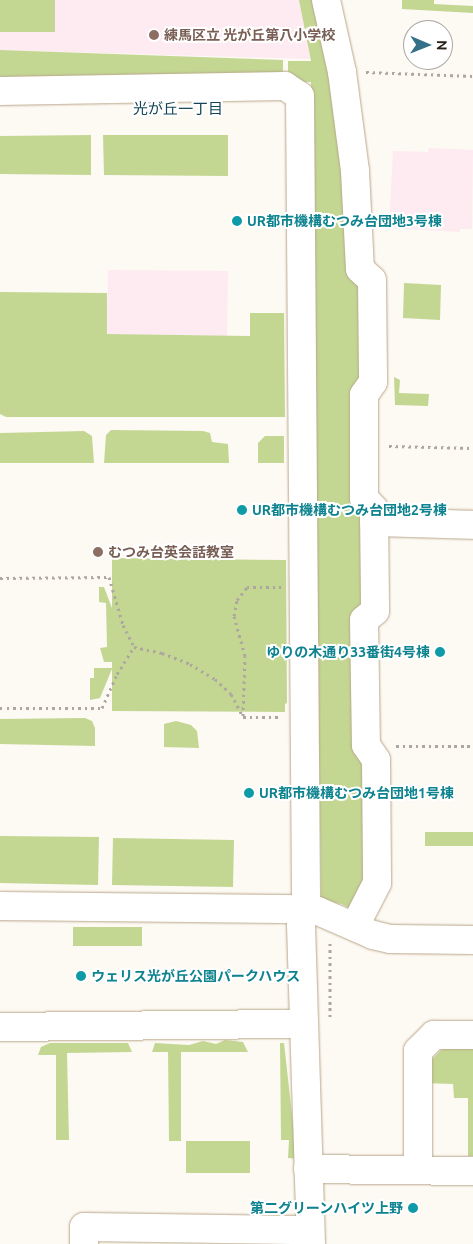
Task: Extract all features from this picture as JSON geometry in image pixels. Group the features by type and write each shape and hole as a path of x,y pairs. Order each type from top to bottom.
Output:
{"street":[{"path":"326,0 342,72 358,201 360,269 372,280 373,382 364,396 364,498 374,509 375,611 364,620 366,746 376,760 377,883 355,926"},
{"path":"0,91 286,86 300,96 305,587 305,909 301,924 310,1237 84,1228 84,1244"},
{"path":"374,522 473,526"},
{"path":"0,906 305,909 318,910 373,935 391,939 473,940"},
{"path":"0,1027 303,1024"},
{"path":"418,1170 418,1051 434,1035 473,1035"},
{"path":"308,1169 473,1171"}],"path":[{"path":"342,72 473,76"},
{"path":"364,445 473,448"},
{"path":"0,578 109,577 123,625 134,647"},
{"path":"243,717 245,656 234,616 237,600 247,587 305,587"},
{"path":"134,647 162,653 190,664 215,679 231,694 243,717"},
{"path":"0,708 102,708 117,674 134,647"},
{"path":"243,717 305,717"},
{"path":"366,746 473,746"}],"shaded area":[{"name":"練馬区立 光が丘第八小学校","path":"0,0 302,0 307,21 310,59 0,50"},
{"path":"429,148 473,150 472,229 460,229 460,232 389,228 393,151 428,152"},
{"path":"108,270 228,271 227,336 107,334"}],"green space":[{"path":"0,0 55,0 55,32 0,32"},
{"path":"299,0 318,0 363,283 366,516 365,881 352,909 341,904 321,900 311,82 288,82 288,61 311,61"},
{"path":"402,0 434,0 434,4 473,6 473,13 402,9"},
{"path":"0,50 283,60 283,81 0,85"},
{"path":"91,135 91,175 0,174 0,136"},
{"path":"103,135 228,135 228,176 104,175"},
{"path":"404,283 441,285 440,320 403,318"},
{"path":"0,292 107,293 107,334 250,336 250,313 284,313 285,417 6,417 0,414"},
{"path":"394,377 400,380 399,393 429,394 428,406 395,405"},
{"path":"111,430 203,431 210,433 212,442 228,444 229,463 104,463 106,435"},
{"path":"84,431 92,436 94,463 0,463 0,433"},
{"path":"265,436 284,436 284,463 258,463 258,443"},
{"path":"112,558 286,560 287,703 285,704 285,712 112,711 112,669 100,698 90,700 90,678 94,678 94,668 112,668 112,662 104,662 100,648 107,647 106,603 99,602 99,587 104,587 112,608"},
{"path":"85,718 92,721 95,728 95,746 0,744 0,719"},
{"path":"176,721 191,725 197,731 199,748 164,747 164,724"},
{"path":"425,832 473,832 473,846 425,846"},
{"path":"0,836 99,837 98,885 0,883"},
{"path":"113,838 234,840 233,887 112,885"},
{"path":"73,927 142,927 142,946 73,946"},
{"path":"225,1040 243,1042 248,1052 181,1052 181,1141 169,1141 168,1052 152,1052 155,1043 189,1045 203,1041 216,1044"},
{"path":"50,1043 128,1043 132,1052 67,1053 69,1140 56,1140 56,1055 38,1055 41,1047"},
{"path":"280,1043 284,1043 297,1159 288,1158 289,1140 281,1140"},
{"path":"444,1047 473,1047 473,1156 468,1156 468,1098 454,1098 453,1084 423,1083 422,1070"},
{"path":"186,1141 250,1141 250,1173 186,1173"}],"place":[{"name":"練馬区立 光が丘第八小学校","path":"154,35"},
{"name":"UR都市機構むつみ台団地3号棟","path":"237,221"},
{"name":"UR都市機構むつみ台団地2号棟","path":"242,510"},
{"name":"むつみ台英会話教室","path":"98,552"},
{"name":"ゆりの木通り33番街4号棟","path":"440,652"},
{"name":"UR都市機構むつみ台団地1号棟","path":"249,793"},
{"name":"ウェリス光が丘公園パークハウス","path":"81,976"},
{"name":"第二グリーンハイツ上野","path":"413,1208"}],"district":[{"name":"光が丘一丁目","path":"178,109"}]}
